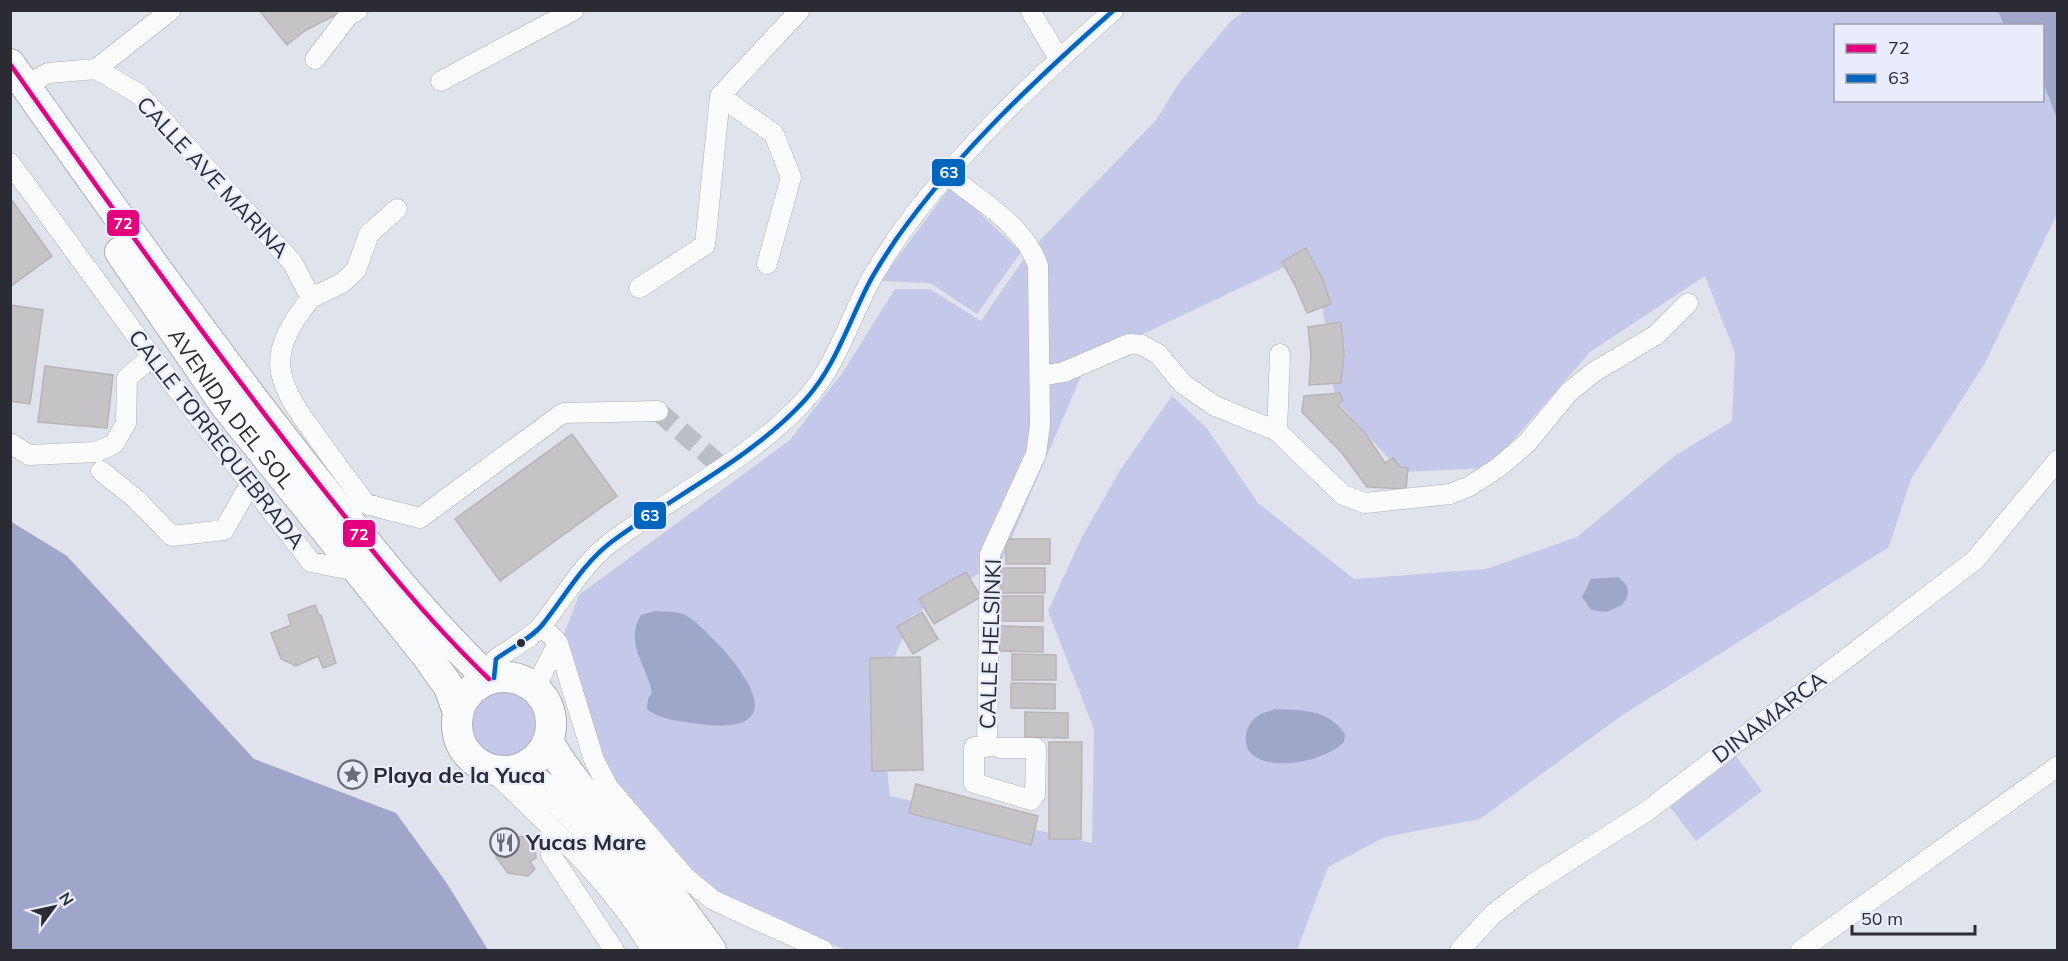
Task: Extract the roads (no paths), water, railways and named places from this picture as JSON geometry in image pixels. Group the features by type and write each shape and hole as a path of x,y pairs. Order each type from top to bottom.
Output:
{"main road":[{"path":"10,48 17,82"},
{"name":"AVENIDA DEL SOL","path":"17,82 55,128 246,392 358,514 449,641 491,679"},
{"name":"AVENIDA DEL SOL","path":"17,82 225,405 428,657 449,687 458,712"},
{"path":"504,770 530,764 541,754 549,741 551,718 543,697 535,688 516,678 491,679 470,692 458,712 458,734 467,754 478,764 504,770 548,790 651,907 679,951"},
{"path":"549,741 560,761 599,812 669,891 711,951"}],"street":[{"path":"17,82 48,74 96,69 171,10"},
{"path":"315,59 348,15 358,10"},
{"path":"441,81 574,10"},
{"path":"639,288 705,245 720,96 800,10"},
{"path":"1030,10 1059,59"},
{"path":"491,679 496,659 542,626 570,585 609,544 770,434 805,400 840,348 869,284 898,238 948,175 996,121 1059,59 1114,10"},
{"name":"CALLE AVE MARINA","path":"96,69 139,94 292,262 311,298"},
{"path":"720,96 774,134 791,177 767,264"},
{"name":"CALLE TORREQUEBRADA","path":"10,163 152,357 311,562 357,571"},
{"name":"CALLE HELSINKI","path":"948,175 1023,236 1033,251 1040,286 1040,425 1036,454 990,554 987,747 974,747 974,783 1032,800 1035,795 1035,748 999,748"},
{"path":"397,209 369,234 356,270 342,283 311,298 291,323 282,349 280,375 289,400 358,514 420,518 563,414 658,411"},
{"path":"1040,376 1064,372 1130,344 1142,345 1158,354 1183,384 1215,406 1277,431 1343,495 1365,503 1450,494 1470,486 1499,467 1527,442 1569,392 1594,372 1656,335 1688,303"},
{"path":"1277,431 1280,354"},
{"path":"10,443 28,455 96,452 114,444 126,423 127,378 152,357"},
{"name":"DINAMARCA","path":"1460,951 1501,908 1534,883 1647,811 1975,560 2058,460"},
{"path":"101,471 136,499 172,536 225,530 245,493 253,486"},
{"path":"542,626 558,643 594,760 608,787 685,877 713,900 823,951"},
{"path":"535,688 558,643"},
{"path":"1801,951 2058,766"},
{"path":"504,770 639,929 651,951"},
{"path":"551,828 551,855 614,951"}],"tunnel":[{"path":"658,411 723,468"}],"place":[{"name":"Playa de la Yuca","path":"352,775"},
{"name":"Yucas Mare","path":"505,842"}]}
